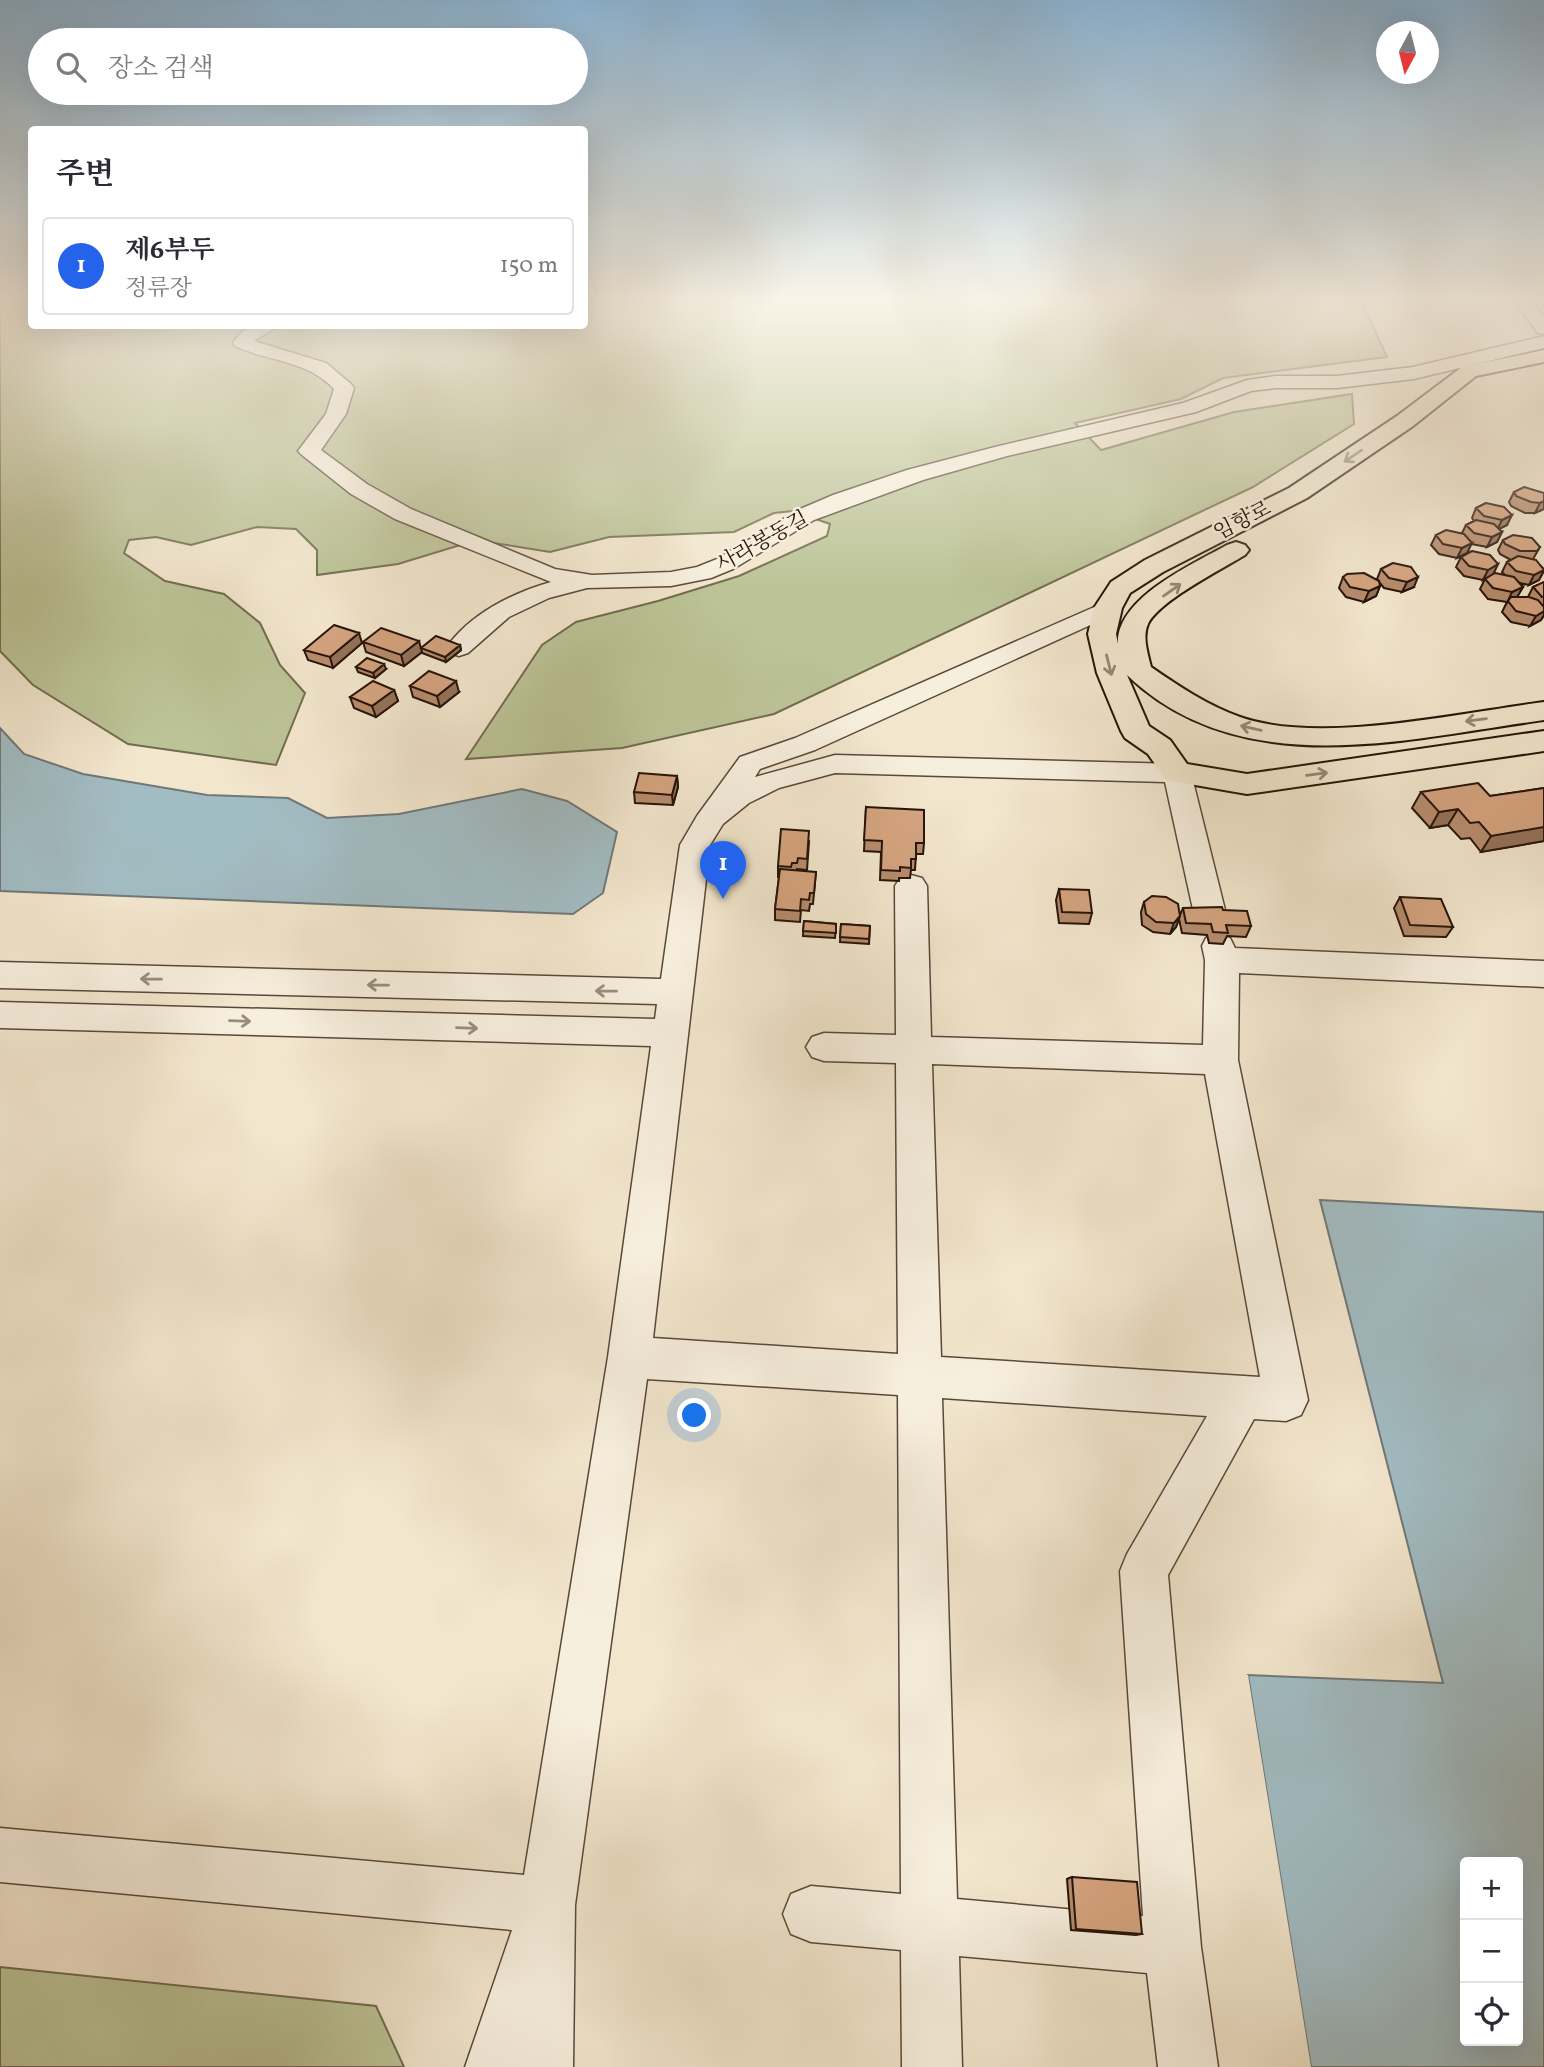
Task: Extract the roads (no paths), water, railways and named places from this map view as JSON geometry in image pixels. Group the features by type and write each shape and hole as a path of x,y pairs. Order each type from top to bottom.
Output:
{"main road":[{"name":"임항로","path":"1108,608 1120,588 1154,566 1298,492 1405,421 1439,394"},
{"name":"임항로","path":"1399,455 1475,394"},
{"name":"임항로","path":"1168,760 1165,729 1138,671 1133,651 1134,624 1150,605 1194,575 1370,475"},
{"path":"1108,608 1102,634 1111,673 1136,731 1168,760 1247,784 1544,741"},
{"path":"1138,671 1196,710 1225,722 1277,734 1338,738"},
{"path":"1168,760 1228,755 1544,711"}],"street":[{"name":"사라봉동길","path":"344,394 336,416 309,451 359,488 403,514 548,575 592,582 671,579 703,573 725,564 806,515 841,500 915,475 1016,448 1189,408 1225,394"},
{"path":"459,648 497,612 518,599 554,588 592,582"},
{"path":"543,2067 547,1905 629,1357 695,845 750,763 805,744 1108,608"},
{"path":"629,1357 1286,1400 1220,1060 1216,940 1168,760 835,765 781,777 742,794 711,818"},
{"path":"911,886 932,2067"},
{"path":"1216,940 1544,974"},
{"path":"0,975 674,992"},
{"path":"0,1015 669,1033"},
{"path":"0,1028 48,1016"},
{"path":"824,1047 1220,1060"},
{"path":"1188,2067 1173,1947 1144,1571 1241,1397"},
{"path":"0,1855 547,1905"},
{"path":"495,2067 547,1905"},
{"path":"811,1914 1173,1947"}],"water":[{"path":"0,728 24,754 83,774 207,795 288,798 327,818 399,814 522,789 567,801 617,832 603,893 573,914 0,891"},
{"path":"1320,1200 1544,1212 1544,2067 1311,2067 1248,1675 1443,1683"}],"place":[{"name":"제6부두","path":"723,899"}]}
